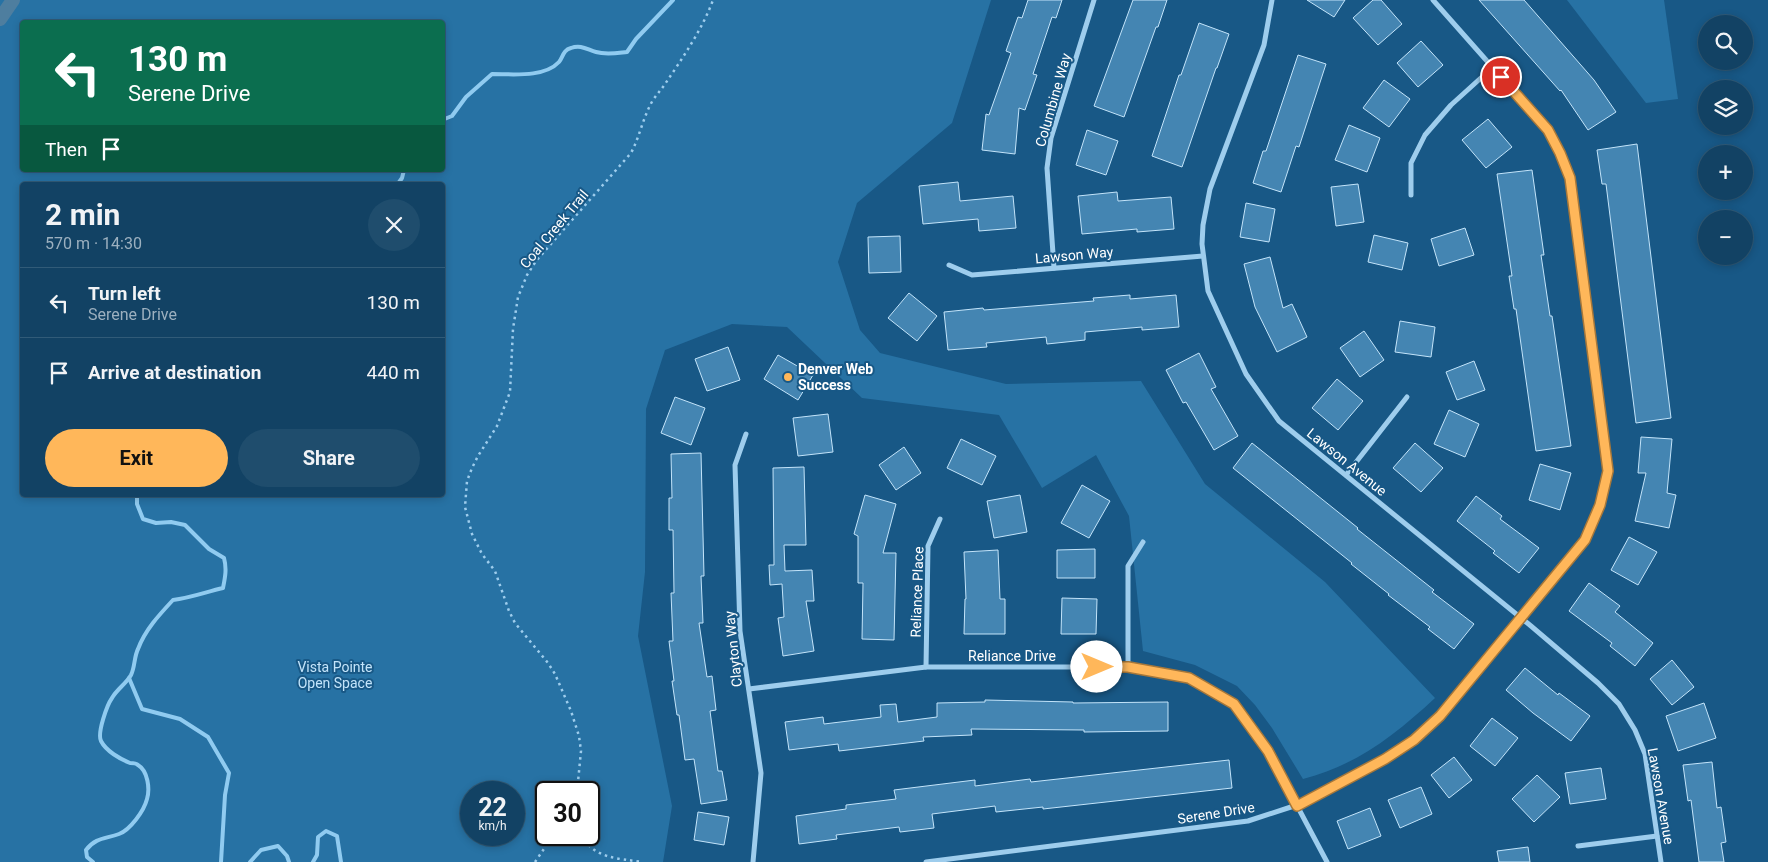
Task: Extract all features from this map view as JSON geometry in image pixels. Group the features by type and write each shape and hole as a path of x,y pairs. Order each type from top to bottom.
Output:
{"street":[{"name":"Columbine Way","path":"1054,268 1047,168 1050,145 1094,0"},
{"name":"Lawson Avenue","path":"1272,0 1264,45 1210,190 1203,225 1203,256 1208,291 1246,374 1280,421 1521,617 1598,683 1619,704 1636,730 1645,754 1661,862"},
{"name":"Serene Drive","path":"926,862 1248,821 1297,806 1385,759 1414,740 1440,716 1585,540 1600,505 1608,471 1570,178 1548,130 1432,0"},
{"path":"1411,195 1411,163 1425,134 1493,67"},
{"name":"Lawson Way","path":"949,265 972,274 1203,256"},
{"path":"1346,476 1407,396"},
{"name":"Clayton Way","path":"746,434 735,465 740,631 761,773 754,862"},
{"name":"Reliance Place","path":"926,668 928,546 940,519"},
{"path":"1128,667 1128,566 1143,542"},
{"name":"Reliance Drive","path":"749,689 926,668 1128,667 1189,678 1234,704 1268,751 1327,862"},
{"path":"1578,846 1658,836"}],"path":[{"name":"Coal Creek Trail","path":"578,781 581,751 579,736 571,711 548,662 515,623 495,571 482,554 472,534 466,506 467,481 478,456 497,426 510,392 515,313 518,297 527,275 536,261 631,153 639,138 643,120 653,100 703,23 713,0"},
{"path":"535,862 546,846"},
{"path":"589,846 602,856 642,862"}],"green space":[{"name":"Vista Pointe Open Space","path":"0,0 991,0 952,123 857,203 838,262 860,330 880,353 1006,384 1141,381 1205,484 1325,582 1435,698 1390,736 1358,757 1341,766 1303,779 1272,728 1255,705 1237,686 1195,665 1143,651 1129,516 1096,455 1042,488 999,415 862,398 787,327 732,324 665,350 646,409 645,572 638,636 672,806 663,862 0,862"},
{"path":"1567,0 1664,0 1678,99 1646,103"}],"building":[{"path":"1028,0 1062,0 1056,18 1052,17 1033,74 1037,75 1025,110 1019,108 1015,154 982,150 986,114 989,115 1011,53 1006,51 1018,17 1022,18"},
{"path":"1133,0 1167,0 1124,117 1094,106"},
{"path":"1307,0 1345,0 1334,17"},
{"path":"1373,0 1381,0 1402,24 1378,45 1353,18"},
{"path":"1479,0 1524,0 1594,80 1616,112 1588,130 1561,90"},
{"path":"1199,23 1229,34 1182,167 1152,156 1179,75 1181,75"},
{"path":"1421,41 1443,65 1418,87 1397,63"},
{"path":"1298,55 1326,64 1299,147 1296,146 1281,192 1253,183 1263,151 1266,151"},
{"path":"1384,80 1410,99 1389,127 1363,108"},
{"path":"1488,119 1512,147 1486,168 1462,140"},
{"path":"1349,125 1380,138 1367,172 1335,160"},
{"path":"1087,130 1118,141 1106,175 1076,165"},
{"path":"1637,144 1671,418 1636,423 1606,184 1602,184 1597,150"},
{"path":"1532,170 1544,255 1541,255 1571,446 1536,451 1516,309 1514,309 1509,276 1512,276 1497,174"},
{"path":"958,182 960,201 1013,196 1016,228 979,231 978,219 923,224 919,186"},
{"path":"1358,184 1364,222 1336,226 1331,187"},
{"path":"1117,192 1118,201 1171,197 1174,229 1137,232 1137,229 1082,234 1078,196"},
{"path":"1246,203 1275,209 1269,242 1240,237"},
{"path":"1465,228 1474,255 1439,266 1431,239"},
{"path":"1374,235 1408,243 1402,270 1368,262"},
{"path":"900,236 901,272 869,273 868,237"},
{"path":"1270,257 1283,308 1292,304 1307,337 1277,352 1255,307 1244,264"},
{"path":"909,293 937,316 917,341 888,318"},
{"path":"1130,295 1130,299 1176,295 1179,327 1142,330 1142,327 1085,332 1085,340 1047,344 1046,337 986,343 987,347 948,350 944,312 1094,301 1093,298"},
{"path":"1400,321 1435,327 1431,357 1395,352"},
{"path":"1364,331 1384,360 1360,377 1340,348"},
{"path":"728,347 740,380 707,391 695,359"},
{"path":"1199,353 1216,387 1211,389 1238,436 1214,450 1186,402 1183,403 1166,370"},
{"name":"Denver Web Success","path":"778,355 813,375 798,400 764,379"},
{"path":"1474,361 1485,390 1457,400 1446,372"},
{"path":"1337,379 1363,401 1338,430 1312,408"},
{"path":"675,397 705,408 691,445 661,433"},
{"path":"1449,410 1479,424 1465,457 1434,444"},
{"path":"828,414 833,452 798,456 793,418"},
{"path":"1641,437 1672,439 1667,493 1676,495 1669,528 1635,521 1646,473 1638,473"},
{"path":"961,439 996,456 982,485 947,468"},
{"path":"1252,443 1434,590 1432,592 1474,624 1454,649 1352,563 1233,468"},
{"path":"1415,443 1443,468 1421,492 1393,468"},
{"path":"904,447 921,473 896,490 879,465"},
{"path":"701,453 704,576 701,576 703,623 699,623 707,677 712,676 716,710 710,711 718,771 722,771 727,800 701,804 694,759 685,760 672,681 674,681 669,641 673,641 671,593 674,593 673,530 669,530 669,498 672,498 671,454"},
{"path":"1540,464 1571,473 1560,510 1529,500"},
{"path":"804,467 806,545 784,545 785,571 812,570 814,601 806,601 814,651 783,656 778,618 784,617 782,584 770,585 769,565 774,565 773,468"},
{"path":"1082,485 1110,501 1089,538 1061,523"},
{"path":"865,495 896,504 883,553 896,553 894,640 862,639 863,583 858,583 858,536 854,534"},
{"path":"1020,495 1027,532 994,538 987,501"},
{"path":"1476,496 1502,516 1500,519 1539,548 1519,573 1457,521"},
{"path":"1629,537 1657,552 1638,585 1611,570"},
{"path":"1095,549 1095,578 1057,578 1057,550"},
{"path":"998,550 1000,599 1005,599 1005,634 964,634 966,599 964,552"},
{"path":"1589,583 1620,606 1615,612 1653,643 1635,666 1610,646 1612,643 1569,611"},
{"path":"1062,598 1097,599 1096,634 1061,634"},
{"path":"1672,660 1694,687 1672,705 1650,679"},
{"path":"1525,668 1558,695 1559,693 1590,716 1571,741 1506,690"},
{"path":"985,700 1073,703 1168,702 1168,731 1084,732 1084,730 971,729 972,735 923,737 924,741 839,751 838,744 789,750 785,722 823,717 824,724 881,717 880,705 896,704 898,722 937,717 937,703 985,702"},
{"path":"1704,703 1716,738 1678,751 1666,716"},
{"path":"1492,718 1518,738 1495,766 1470,746"},
{"path":"1454,757 1472,780 1449,798 1431,775"},
{"path":"1229,760 1232,788 1043,809 1043,807 996,812 995,806 932,814 934,828 900,832 899,827 836,835 837,839 799,844 796,816 846,809 846,805 896,799 894,790 975,780 975,786 1030,779 1031,782"},
{"path":"1712,762 1717,808 1721,807 1726,842 1721,843 1724,862 1699,862 1691,800 1688,801 1683,765"},
{"path":"1601,768 1606,799 1570,804 1565,773"},
{"path":"1537,775 1560,797 1534,822 1512,799"},
{"path":"1421,787 1432,814 1400,828 1388,800"},
{"path":"1370,808 1381,836 1348,849 1337,821"},
{"path":"698,812 729,817 724,845 694,840"},
{"path":"1528,847 1530,862 1499,862 1497,851"}],"waterway":[{"path":"0,19 13,0"},
{"path":"445,119 452,116 466,97 492,74 527,74 545,71 559,62 566,50 575,47 612,54 627,52 636,39 673,0"},
{"path":"399,182 404,172"},
{"path":"93,862 87,857 86,850 97,841 128,829 140,814 148,795 148,785 144,771 136,764 130,763 114,754 101,741 101,726 110,702 131,675 144,635 173,600 223,588 225,577 224,558 209,549 185,525 171,522 156,523 143,519 137,504 137,497"},
{"path":"129,678 142,709 180,719 208,737 229,773 225,795 221,862"},
{"path":"313,862 317,855 318,837 326,831 337,836 341,862"},
{"path":"250,862 261,850 278,846 287,856 289,862"}],"place":[{"name":"Denver Web Success","path":"788,377"}],"route":[{"path":"1097,667 1128,667 1189,678 1234,704 1268,751 1297,806 1385,759 1414,740 1440,716 1585,540 1600,505 1608,471 1570,178 1548,130 1501,77"}]}
